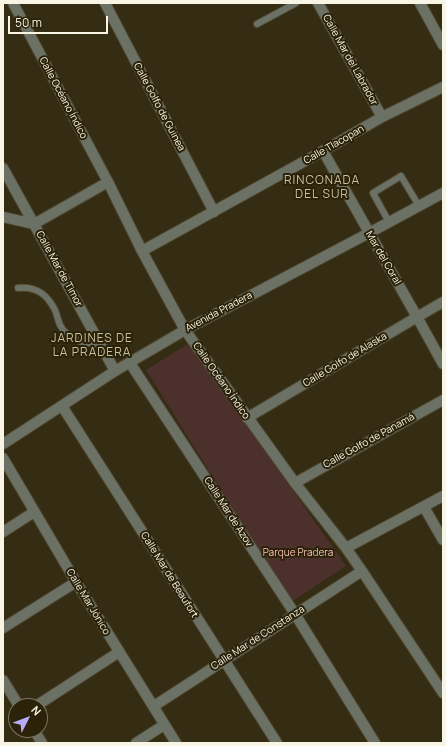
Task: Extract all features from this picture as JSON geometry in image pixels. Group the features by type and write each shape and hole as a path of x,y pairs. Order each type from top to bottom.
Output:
{"street":[{"name":"Calle Océano Índico","path":"12,3 185,330 295,483 346,548 443,693"},
{"name":"Calle Golfo de Guinea","path":"105,3 214,212"},
{"name":"Calle Mar del Labrador","path":"318,3 382,117"},
{"path":"424,5 443,45"},
{"name":"Calle Tlacopan","path":"142,251 382,117 443,87"},
{"name":"Mar del Coral","path":"323,151 443,364"},
{"name":"Calle Mar de Timor","path":"3,168 115,371"},
{"path":"3,217 34,224 108,182"},
{"name":"Avenida Pradera","path":"3,444 115,371 185,330 443,193"},
{"name":"Calle Golfo de Alaska","path":"248,418 417,316 443,302"},
{"name":"Calle Mar de Azov","path":"130,363 295,614 375,743"},
{"name":"Calle Golfo de Panamá","path":"295,483 443,400"},
{"name":"Calle Mar de Beaufort","path":"62,406 277,743"},
{"name":"Calle Mar Jónico","path":"3,458 76,582 176,743"},
{"path":"346,548 443,496"},
{"path":"424,507 443,540"},
{"path":"3,532 34,512"},
{"name":"Calle Mar de Constanza","path":"154,706 362,571"},
{"path":"3,628 76,582"},
{"path":"48,698 119,652"},
{"path":"3,680 14,698"},
{"path":"136,743 164,725"}],"lane":[{"path":"257,24 296,3"},
{"path":"389,222 373,193 401,176 419,206"},
{"path":"18,288 32,288 45,296 54,309 61,326 70,336 83,343 100,344"}],"green space":[{"name":"Parque Pradera","path":"189,343 346,566 291,602 146,370"}],"district":[{"name":"RINCONADA DEL SUR","path":"322,188"},
{"name":"JARDINES DE LA PRADERA","path":"92,346"}]}
